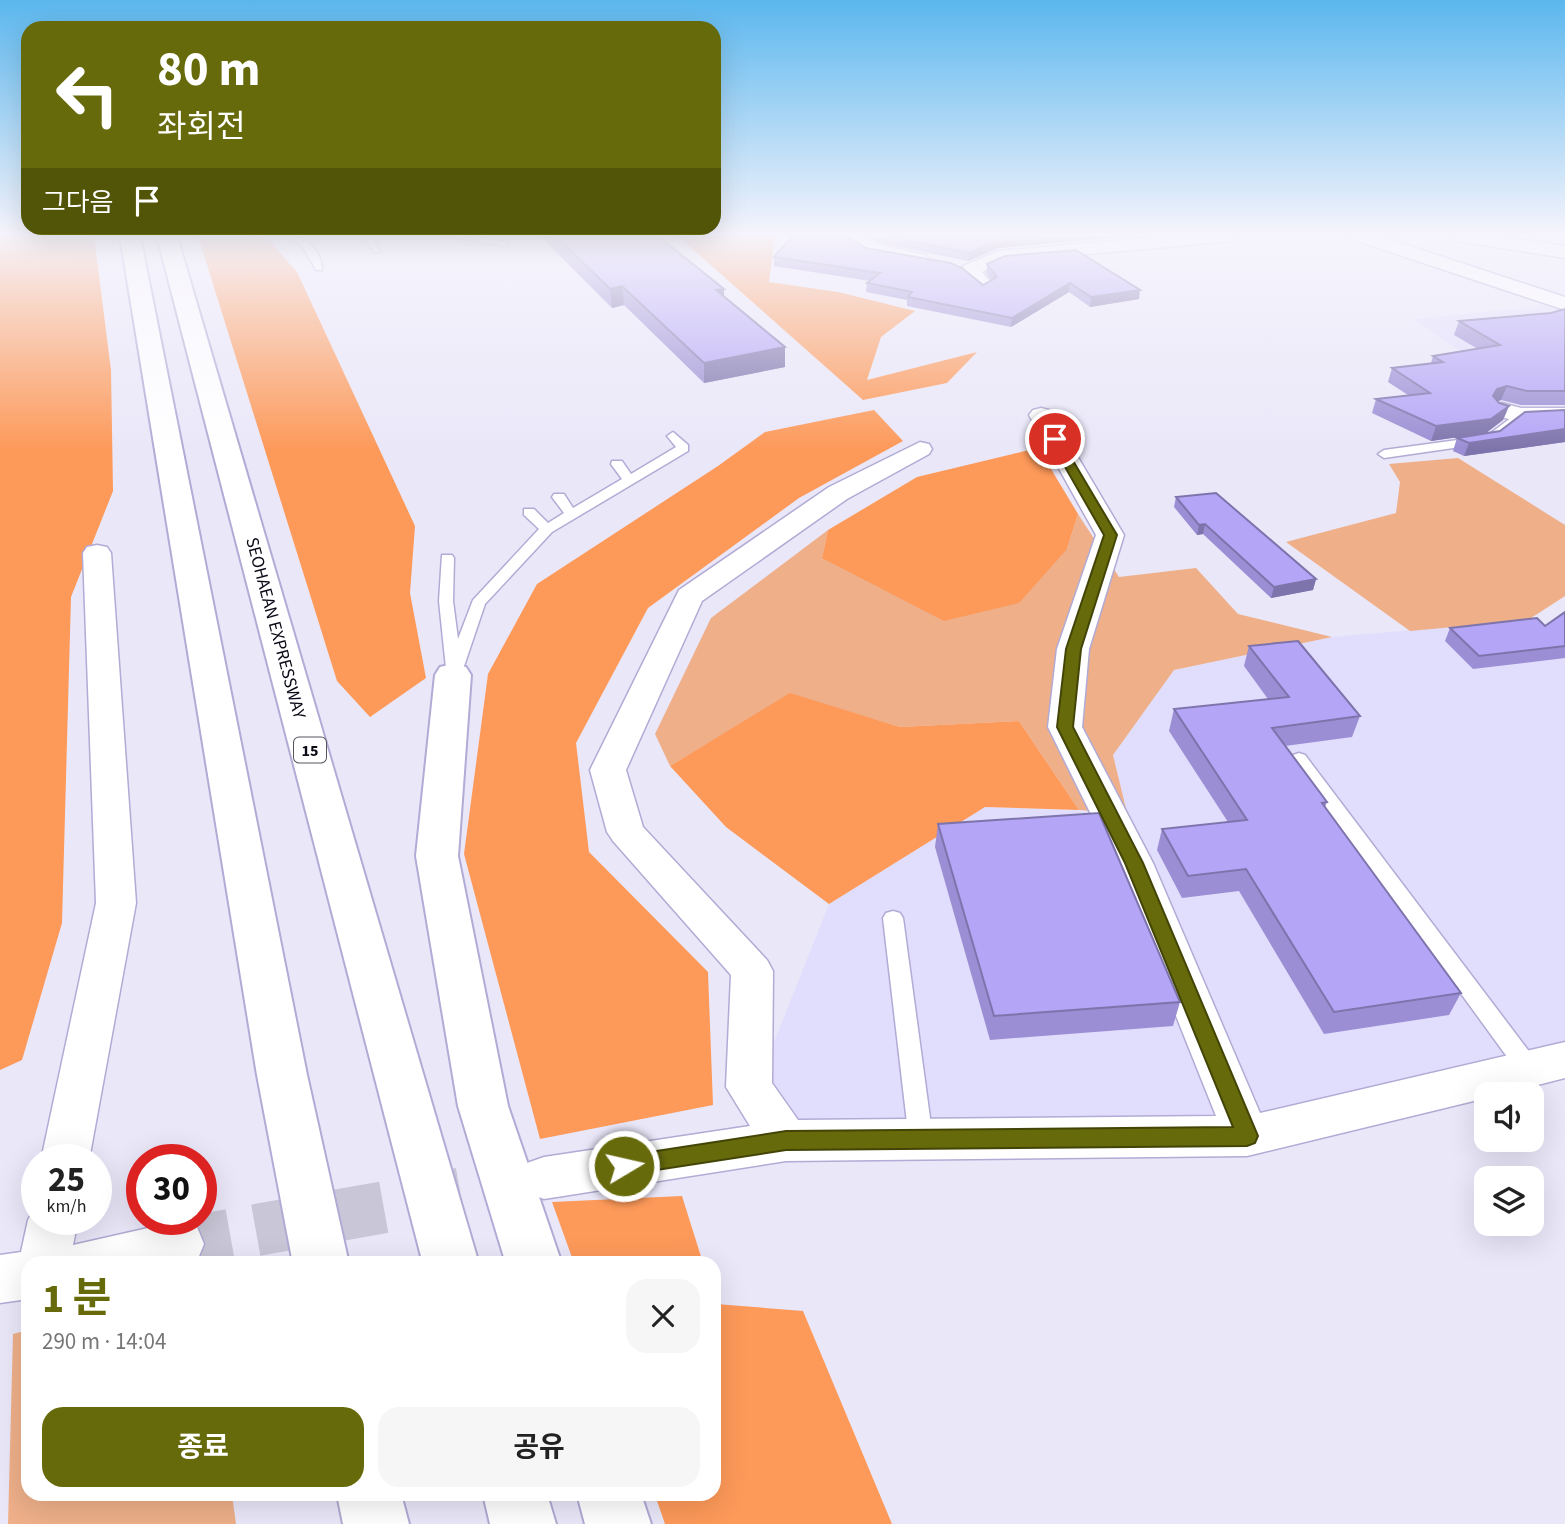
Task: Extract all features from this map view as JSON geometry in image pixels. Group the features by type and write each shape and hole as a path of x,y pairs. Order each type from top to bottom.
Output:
{"highway":[{"path":"143,307 280,1061 319,1256"},
{"name":"SEOHAEAN EXPRESSWAY","path":"187,307 449,1256"},
{"path":"453,675 437,856 483,1106 531,1256"},
{"path":"371,1501 376,1524"},
{"path":"517,1501 523,1524"},
{"path":"611,1501 618,1524"}],"street":[{"path":"1511,413 1565,415"},
{"path":"1041,415 1110,535 1073,649 1065,727 1134,863 1247,1136"},
{"path":"786,1141 749,1087 752,971 626,832 608,770 689,596 838,493 920,449"},
{"path":"68,1144 116,903 97,553"},
{"path":"544,1178 786,1141 1247,1136 1547,1065"},
{"path":"46,1256 50,1235"},
{"path":"124,1256 179,1244"},
{"path":"0,1279 21,1276"}],"lane":[{"path":"1384,454 1491,439 1511,413"},
{"path":"453,675 478,603 547,529 684,448 673,436"},
{"path":"617,464 629,480"},
{"path":"559,497 570,513"},
{"path":"529,512 547,529"},
{"path":"447,558 446,601 453,675"},
{"path":"1299,759 1547,1065"},
{"path":"893,918 921,1140"}],"shaded area":[{"path":"0,307 103,307 111,370 113,491 71,597 62,923 22,1060 0,1070"},
{"path":"220,307 313,307 415,526 410,593 426,678 370,717 337,681"},
{"path":"758,307 899,307 915,311 881,337 867,380 977,352 947,383 863,400"},
{"path":"1534,307 1560,307 1565,309 1565,350 1474,361 1414,319"},
{"path":"874,410 903,441 799,498 648,608 576,743 589,852 708,972 713,1105 540,1139 464,854 488,674 537,584 718,466 765,432"},
{"path":"1029,450 1051,469 1078,514 1067,549 1019,603 944,621 822,558 828,530 917,477"},
{"path":"1458,458 1565,525 1565,596 1528,620 1410,631 1286,542 1396,513 1400,482 1389,464"},
{"path":"1078,514 1119,577 1196,568 1238,614 1332,637 1174,670 1113,755 1127,813 1079,810 1019,721 900,727 790,694 670,766 655,734 711,618 828,530 822,558 1067,549"},
{"path":"1528,620 1565,652 1565,1047 1517,1053 1219,1122 792,1129 764,1067 829,904 985,807 1126,813 1113,755 1174,670 1332,637"},
{"path":"790,693 900,727 1019,721 1079,810 985,807 829,904 726,827 670,766"},
{"path":"682,1196 701,1256 571,1256 552,1202"},
{"path":"721,1304 803,1311 892,1524 665,1524 657,1501 721,1501"},
{"path":"21,1332 21,1501 233,1501 236,1524 8,1524 13,1334"}],"building":[{"path":"644,307 737,307 785,347 704,363"},
{"path":"958,307 1030,307 1012,318"},
{"path":"1565,309 1565,391 1527,391 1507,386 1497,389 1493,396 1499,403 1509,406 1491,419 1436,426 1376,399 1430,393 1392,368 1443,362 1433,356 1500,345 1459,321 1551,313"},
{"path":"1565,410 1565,429 1469,443 1457,438 1500,431 1525,412"},
{"path":"1216,493 1316,579 1274,587 1205,524 1199,525 1176,497"},
{"path":"1565,612 1565,646 1479,656 1450,628 1537,618 1545,626"},
{"path":"1298,641 1360,716 1272,728 1327,802 1322,803 1461,993 1334,1012 1246,869 1188,876 1162,829 1247,820 1174,709 1289,697 1249,646"},
{"path":"1099,813 1180,1002 994,1016 938,824"}],"tunnel":[{"path":"179,1244 530,1181"}],"route":[{"path":"624,1166 786,1141 1247,1136 1134,863 1065,727 1073,649 1110,535 1055,439"}]}
